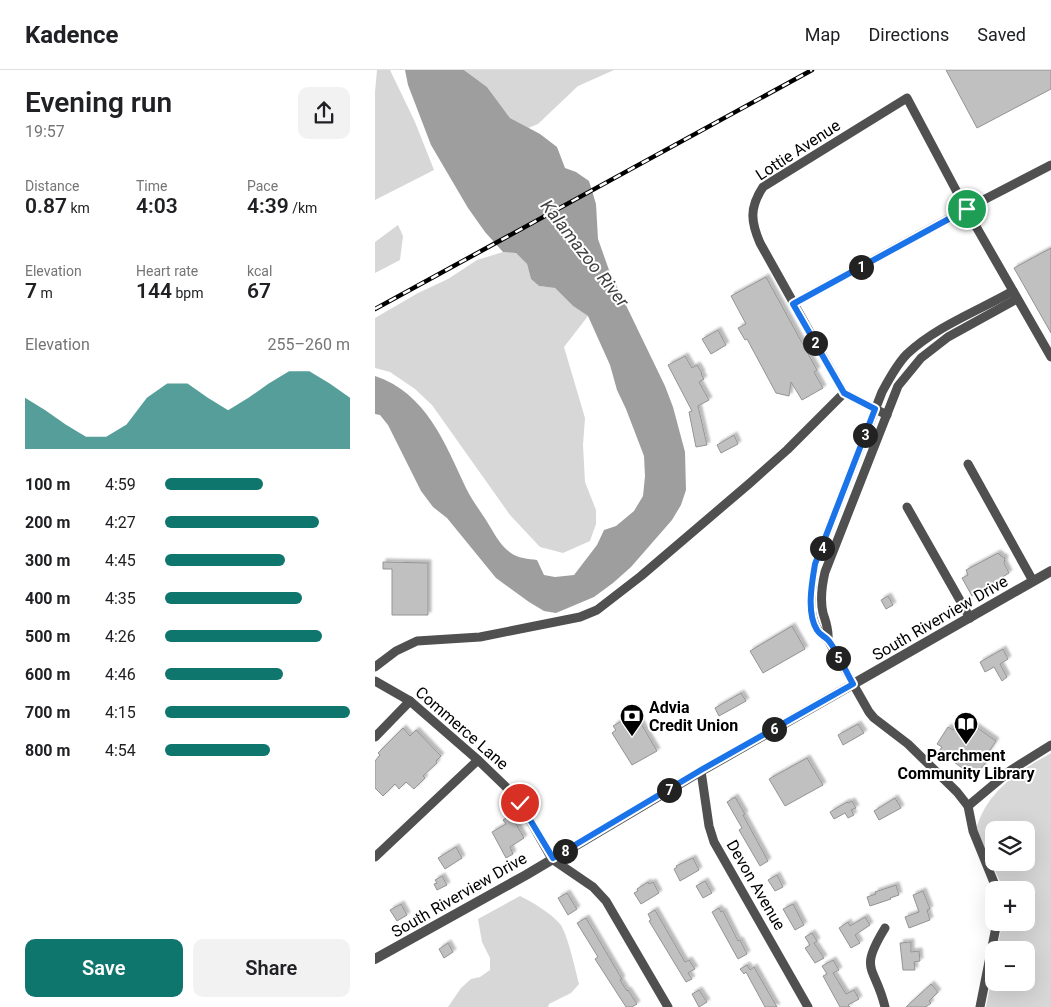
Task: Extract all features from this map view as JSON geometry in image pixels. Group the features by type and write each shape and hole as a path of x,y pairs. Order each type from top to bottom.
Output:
{"street":[{"name":"Lottie Avenue","path":"844,393 760,244 754,228 753,211 758,195 763,187 907,98 967,209"},
{"path":"793,304 1051,165"},
{"path":"967,209 1051,357"},
{"path":"993,881 973,831 968,806 957,792 908,744 874,718 864,706 828,640 820,635 815,628 812,618 811,588 815,564 875,409 893,373 907,354 930,337 957,320 1015,295"},
{"path":"828,640 829,631 823,612 822,598 825,572 899,386 921,358 948,337 1015,295"},
{"path":"375,667 396,651 417,641 479,637 580,617 597,610 641,576 743,490 787,450 844,393 887,415"},
{"path":"968,464 1033,581"},
{"path":"907,507 970,618"},
{"name":"South Riverview Drive","path":"375,959 455,916 701,770 1051,571"},
{"name":"Commerce Lane","path":"375,681 410,700 505,786 520,803 553,858"},
{"path":"375,737 410,700"},
{"path":"968,806 1011,770 1051,745"},
{"path":"375,857 478,760"},
{"name":"Devon Avenue","path":"701,770 709,826 714,842 808,1007"},
{"path":"553,858 593,887 606,901 668,1007"},
{"path":"885,928 872,950 870,961 870,970 885,1007"},
{"path":"980,1007 995,931"}],"shaded area":[{"path":"377,70 390,70 415,122 434,170 375,200 375,92"},
{"path":"464,70 614,70 578,86 538,124 528,128 510,118 487,87"},
{"path":"398,225 403,236 400,260 375,273 375,242"},
{"path":"503,252 516,253 527,264 531,279 539,286 555,288 573,306 588,316 564,347 585,418 583,445 585,482 596,510 596,524 590,541 563,553 540,547 510,515 432,405 415,389 390,372 375,368 375,318 418,293 448,279 477,260"},
{"path":"1051,753 1051,1007 986,1007 989,991 1035,991 1035,941 999,941 1001,931 1035,931 1035,881 1000,881 995,871 1035,871 1035,821 985,821 985,849 976,830 987,804 1016,775"},
{"path":"520,896 547,912 563,928 579,984 571,993 549,1004 548,1007 448,1007 461,988 471,979 480,977 490,970 490,958 482,942 478,919"}],"water":[{"name":"Kalamazoo River","path":"405,70 464,70 487,87 510,118 540,134 557,147 565,168 576,172 589,181 596,204 598,239 609,270 665,386 673,407 685,452 686,490 681,505 672,520 631,567 613,583 594,597 556,613 544,611 496,578 447,518 433,507 421,491 388,425 380,415 375,414 375,376 393,384 408,394 421,407 441,437 468,492 500,542 514,555 537,560 544,575 555,577 574,575 597,545 604,530 616,526 634,511 643,496 644,456 617,390 610,365 588,316 573,306 555,288 539,286 531,279 527,264 516,253 503,252 485,232 468,208 431,145 408,85"}],"building":[{"path":"946,70 1051,70 1051,89 977,128"},
{"path":"1051,248 1051,333 1014,268"},
{"path":"766,277 817,370 814,372 823,388 802,400 791,382 789,396 776,393 747,339 745,340 738,328 746,324 731,296"},
{"path":"718,330 726,345 711,354 702,339"},
{"path":"685,356 692,368 697,365 704,379 699,382 709,400 698,406 707,445 696,447 689,412 692,411 668,365"},
{"path":"734,435 738,444 721,453 717,445"},
{"path":"998,553 1005,558 1004,563 1009,573 972,596 962,578 968,575 966,570"},
{"path":"383,562 428,563 428,615 392,615 392,569 383,569"},
{"path":"888,596 893,605 886,609 881,600"},
{"path":"792,626 805,649 763,673 750,651"},
{"path":"1003,649 1008,659 1000,664 1007,677 1002,681 994,667 985,672 980,662"},
{"path":"741,693 746,701 719,716 715,708"},
{"name":"Advia Credit Union","path":"635,713 657,751 632,765 612,733 616,730 613,726"},
{"name":"Parchment Community Library","path":"962,717 996,741 984,759 987,761 980,770 978,768 973,776 939,751 942,747 937,744 948,727 953,730"},
{"path":"858,724 864,733 843,745 838,735"},
{"path":"403,728 410,736 416,730 441,756 436,761 437,763 423,776 425,778 414,789 406,782 399,789 395,784 383,796 375,788 375,761 380,755 378,753"},
{"path":"807,758 823,785 785,806 769,779"},
{"path":"735,797 768,861 760,866 739,830 742,828 727,802"},
{"path":"895,798 901,808 879,820 874,811"},
{"path":"852,801 856,808 851,810 854,815 848,818 845,813 834,819 830,812"},
{"path":"511,815 524,838 510,847 513,854 506,858 492,832 506,824 503,820"},
{"path":"456,847 462,858 445,869 438,858"},
{"path":"693,858 699,870 680,881 674,869 676,866"},
{"path":"777,875 783,887 775,891 768,880"},
{"path":"442,876 447,885 437,890 434,884 437,883 435,880"},
{"path":"705,881 712,893 703,898 696,886"},
{"path":"648,882 649,884 653,882 659,893 641,904 634,893"},
{"path":"896,885 899,895 870,906 867,897 876,894 875,892"},
{"path":"923,891 930,909 927,910 930,920 909,928 905,917 919,912 913,895"},
{"path":"567,893 577,909 568,915 558,898"},
{"path":"401,904 407,915 397,921 390,910"},
{"path":"793,904 804,925 795,930 783,909"},
{"path":"719,908 721,912 723,911 738,941 740,940 747,954 738,959 712,912"},
{"path":"655,910 685,962 689,960 695,969 688,973 692,979 686,982 649,921 651,920 648,914"},
{"path":"865,917 870,925 855,935 860,943 851,948 839,928 848,922 850,926"},
{"path":"586,918 622,979 620,980 637,1004 632,1007 626,1007 595,959 598,957 577,923"},
{"path":"812,933 817,941 814,943 824,958 815,963 805,948 810,945 805,937"},
{"path":"911,942 911,952 919,951 920,961 914,962 915,970 903,970 900,943"},
{"path":"448,943 453,952 444,958 439,949"},
{"path":"833,960 839,970 833,973 846,994 854,990 859,999 848,1005 850,1007 840,1007 823,976 827,974 822,966"},
{"path":"747,965 750,970 754,967 777,1007 765,1007 746,972 744,974 740,969"},
{"path":"931,984 938,992 929,1001 931,1003 926,1007 906,1007"},
{"path":"699,990 707,1002 699,1007 692,994"}],"railway":[{"path":"375,309 812,70"}],"place":[{"name":"Advia Credit Union","path":"632,737"},
{"name":"Parchment Community Library","path":"966,745"}],"route":[{"path":"520,803 553,858 701,770 853,684 828,640 820,635 815,628 812,618 811,588 815,564 875,409 844,393 793,304 967,209"}]}
